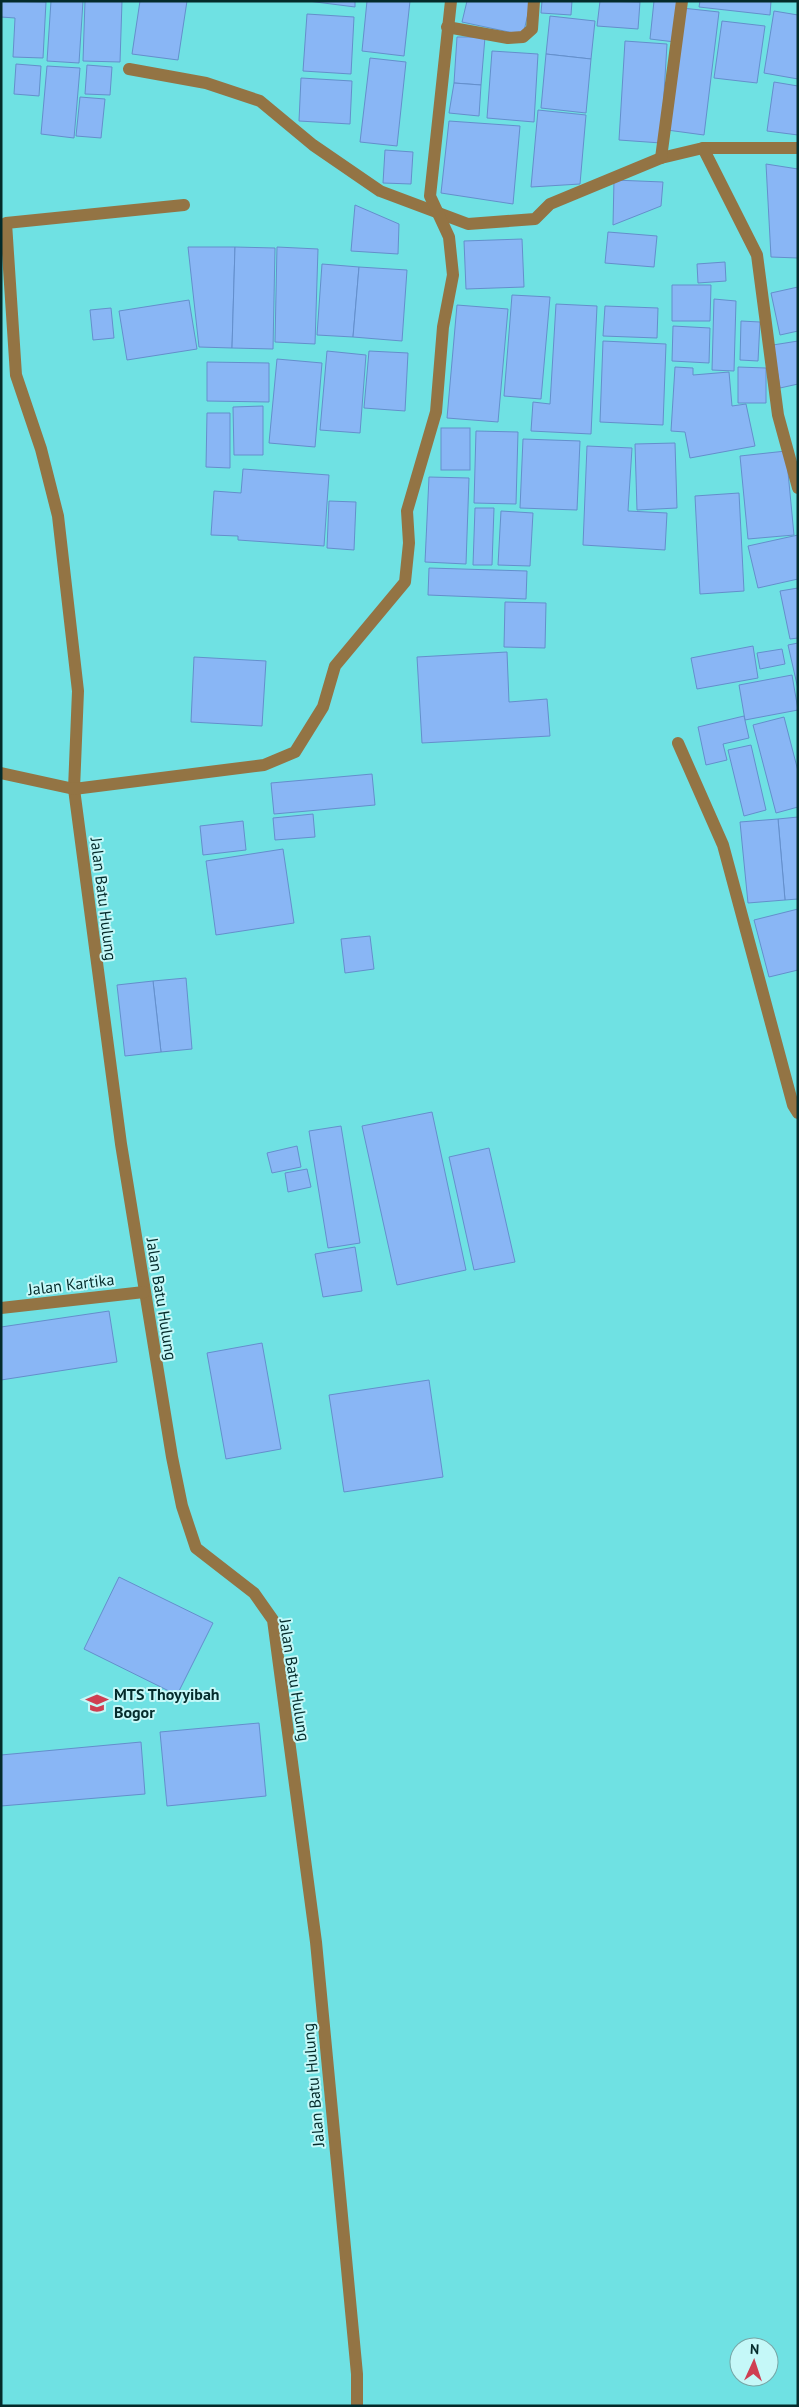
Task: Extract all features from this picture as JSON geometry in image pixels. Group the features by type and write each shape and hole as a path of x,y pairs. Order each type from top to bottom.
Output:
{"street":[{"path":"1,773 74,788 264,765 295,752 323,707 335,666 405,582 409,543 407,511 436,412 443,327 453,275 449,236 430,196 451,1"},
{"path":"447,27 508,38 523,37 532,28 534,1"},
{"path":"661,158 682,1"},
{"path":"129,69 206,83 260,101 313,145 380,191 468,224 535,219 550,204 661,158 703,148 798,148"},
{"path":"703,148 757,255 778,414 798,488"},
{"name":"Jalan Batu Hulung","path":"184,205 6,223 16,375 41,449 58,516 78,692 74,788 104,1018 144,1292 182,1506 196,1548 254,1592 273,1620 316,1942 357,2374 357,2406"},
{"path":"678,743 722,845 793,1105 798,1113"},
{"name":"Jalan Kartika","path":"1,1308 144,1292"}],"building":[{"path":"1,1 46,2 43,58 13,57 15,18 1,17"},
{"path":"51,1 83,1 79,63 47,61"},
{"path":"85,1 122,1 120,62 83,61"},
{"path":"140,1 187,1 178,60 132,54"},
{"path":"308,1 355,1 355,7"},
{"path":"367,1 410,1 404,56 362,51"},
{"path":"467,1 531,1 523,35 462,22"},
{"path":"542,1 572,1 571,15 541,13"},
{"path":"600,1 640,2 638,29 597,26"},
{"path":"654,1 679,1 675,42 650,39"},
{"path":"700,1 771,1 770,15 699,7"},
{"path":"682,8 719,12 704,135 667,130"},
{"path":"774,11 798,15 798,79 764,73"},
{"path":"307,14 354,17 351,74 303,71"},
{"path":"550,16 595,21 591,59 546,54"},
{"path":"722,21 765,26 757,83 714,78"},
{"path":"457,37 485,37 481,85 454,83"},
{"path":"625,41 667,44 661,143 619,140"},
{"path":"492,51 538,54 534,122 487,118"},
{"path":"546,54 591,59 586,113 541,108"},
{"path":"370,58 406,62 397,146 360,142"},
{"path":"16,64 41,66 39,96 14,94"},
{"path":"87,65 112,67 110,95 85,94"},
{"path":"47,66 80,68 74,138 41,134"},
{"path":"301,78 352,81 350,124 299,121"},
{"path":"774,82 798,86 798,135 767,131"},
{"path":"454,83 481,85 479,116 449,113"},
{"path":"80,97 105,99 101,138 76,136"},
{"path":"538,110 586,115 580,184 531,187"},
{"path":"449,121 520,126 513,204 441,193"},
{"path":"385,150 413,152 411,184 383,183"},
{"path":"766,164 798,169 798,258 771,257"},
{"path":"614,180 663,182 661,206 613,225"},
{"path":"355,205 399,224 398,254 351,251"},
{"path":"608,232 657,236 654,267 605,263"},
{"path":"522,239 524,287 466,289 464,241"},
{"path":"188,247 235,247 232,348 199,347"},
{"path":"235,247 275,248 273,349 232,348"},
{"path":"277,247 318,249 315,344 275,342"},
{"path":"725,262 726,281 698,283 697,264"},
{"path":"322,264 359,267 353,337 317,335"},
{"path":"359,267 407,270 402,341 353,337"},
{"path":"672,285 711,285 710,321 672,321"},
{"path":"798,287 798,331 780,335 771,293"},
{"path":"512,295 550,297 541,399 504,396"},
{"path":"714,299 736,301 734,371 712,370"},
{"path":"189,300 197,349 127,360 119,311"},
{"path":"556,304 597,306 591,434 531,431 533,402 550,404"},
{"path":"457,305 508,309 498,422 447,418"},
{"path":"605,306 658,308 657,338 603,336"},
{"path":"111,308 114,338 93,340 90,310"},
{"path":"741,321 760,322 758,361 740,360"},
{"path":"673,326 710,328 709,363 672,361"},
{"path":"603,341 666,344 663,425 600,422"},
{"path":"798,341 798,384 780,388 773,345"},
{"path":"327,351 366,355 360,433 320,430"},
{"path":"369,351 408,353 405,411 364,408"},
{"path":"277,359 322,363 315,447 269,443"},
{"path":"207,362 269,363 269,402 207,401"},
{"path":"675,367 693,368 693,375 729,372 732,406 746,404 755,446 690,458 685,432 671,431"},
{"path":"738,367 766,368 766,403 738,403"},
{"path":"263,406 263,455 234,455 233,407"},
{"path":"207,413 230,413 230,468 206,467"},
{"path":"441,428 470,428 470,470 441,470"},
{"path":"476,431 518,432 516,504 474,503"},
{"path":"523,439 580,441 577,510 520,508"},
{"path":"675,443 677,508 637,510 635,444"},
{"path":"587,446 632,448 628,511 667,513 665,550 583,545"},
{"path":"786,451 794,535 748,539 740,456"},
{"path":"243,469 329,475 324,546 238,540 238,536 211,535 214,491 241,493"},
{"path":"429,477 469,478 466,564 425,562"},
{"path":"739,493 744,591 700,594 695,496"},
{"path":"329,501 356,502 354,550 327,548"},
{"path":"475,508 494,508 492,565 473,565"},
{"path":"501,511 533,513 530,566 498,565"},
{"path":"798,535 798,579 758,588 748,546"},
{"path":"429,568 527,571 526,599 428,595"},
{"path":"798,588 798,638 790,639 780,591"},
{"path":"505,602 546,603 545,648 504,647"},
{"path":"798,643 798,689 788,645"},
{"path":"753,646 758,678 697,689 691,658"},
{"path":"782,649 785,664 760,669 757,653"},
{"path":"507,652 509,702 547,699 550,736 422,743 417,657"},
{"path":"194,657 266,661 262,726 191,722"},
{"path":"792,675 798,710 745,720 739,685"},
{"path":"744,716 749,738 723,744 727,760 706,765 698,727"},
{"path":"784,717 798,771 798,807 776,813 753,725"},
{"path":"751,745 766,810 744,816 728,750"},
{"path":"372,774 375,805 274,814 271,783"},
{"path":"313,814 315,837 275,840 273,818"},
{"path":"798,817 798,899 785,900 778,819"},
{"path":"778,819 785,900 748,903 740,822"},
{"path":"243,821 246,850 203,855 200,826"},
{"path":"283,849 294,923 216,935 206,861"},
{"path":"798,909 798,970 769,977 754,920"},
{"path":"370,936 374,969 345,973 341,939"},
{"path":"186,978 192,1049 161,1052 153,981"},
{"path":"153,981 161,1052 125,1056 117,985"},
{"path":"432,1112 466,1270 397,1285 362,1126"},
{"path":"341,1126 360,1243 328,1248 309,1131"},
{"path":"297,1146 301,1167 272,1173 267,1153"},
{"path":"489,1148 515,1262 474,1270 449,1157"},
{"path":"307,1169 311,1187 288,1192 285,1173"},
{"path":"355,1247 362,1291 323,1297 315,1254"},
{"path":"109,1311 117,1362 1,1380 1,1327"},
{"path":"262,1343 281,1449 226,1459 207,1353"},
{"path":"429,1380 443,1477 344,1492 329,1395"},
{"path":"119,1577 213,1623 177,1695 84,1649"},
{"path":"259,1723 266,1796 167,1806 160,1732"},
{"path":"141,1742 145,1794 1,1806 1,1755"}],"place":[{"name":"MTS Thoyyibah Bogor","path":"97,1703"}]}
